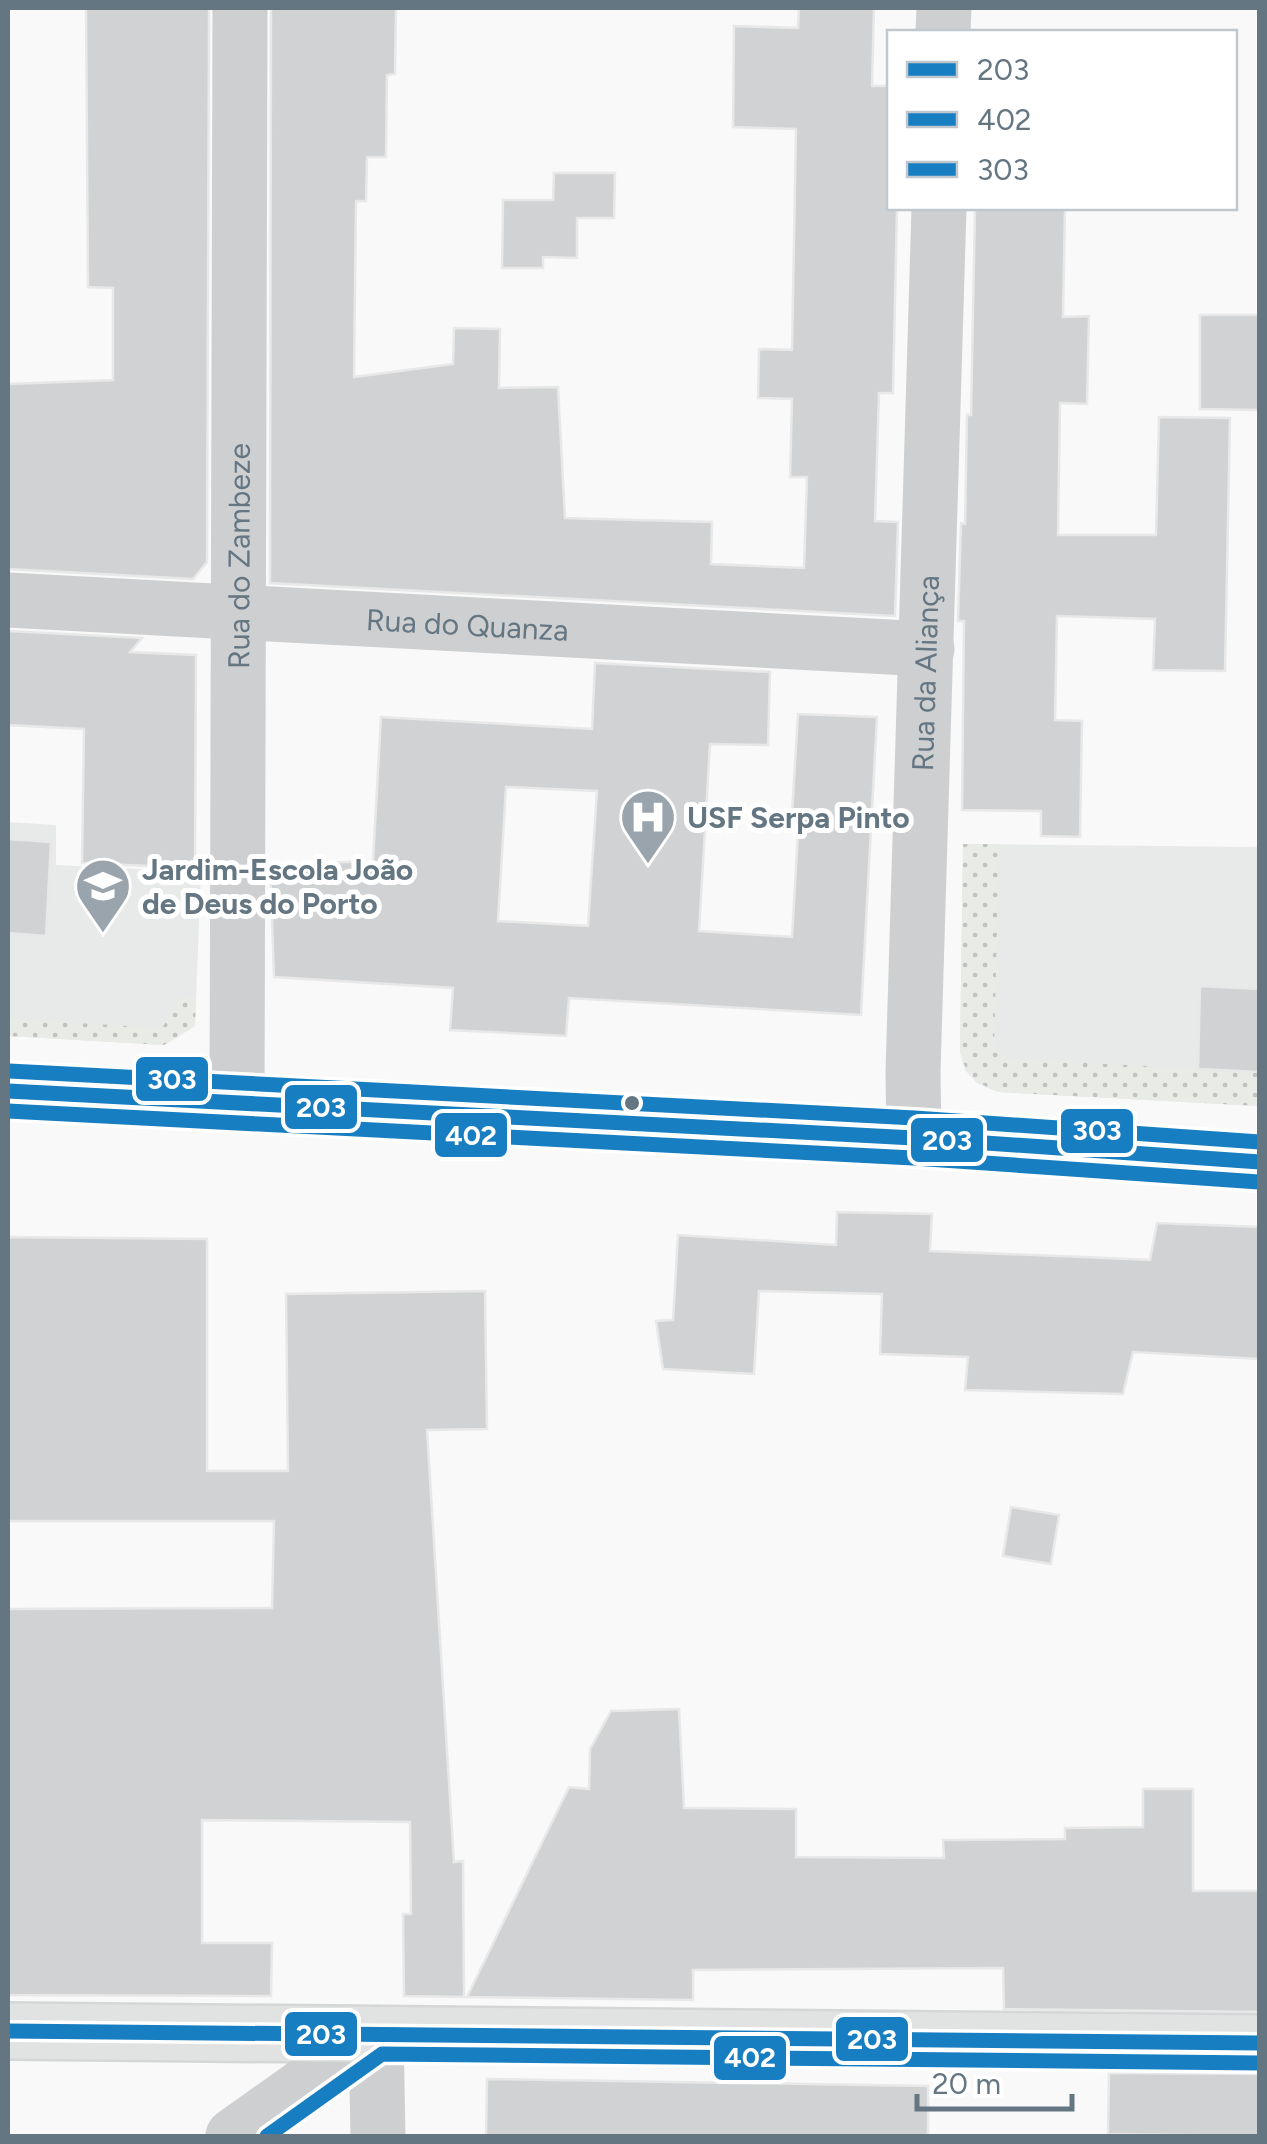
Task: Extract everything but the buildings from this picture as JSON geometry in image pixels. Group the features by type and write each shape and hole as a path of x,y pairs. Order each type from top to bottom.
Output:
{"main road":[{"path":"8,1091 914,1138 1260,1162"},
{"path":"8,2031 1260,2043"}],"street":[{"name":"Rua do Zambeze","path":"237,1104 240,8"},
{"name":"Rua da Aliança","path":"914,1138 913,1052 938,210"},
{"name":"Rua do Quanza","path":"8,600 927,649"},
{"path":"233,2136 376,2034"},
{"path":"376,2034 378,2136"}],"shaded area":[{"name":"Jardim-Escola João de Deus do Porto","path":"8,822 56,825 56,865 201,872 195,1026 164,1045 8,1036"},
{"path":"963,844 1259,847 1259,1106 998,1092 977,1083 965,1070 960,1052"},
{"path":"963,844 999,844 994,1049 1012,1059 1259,1072 1259,1106 998,1092 973,1077 960,1052"},
{"path":"181,998 196,998 195,1026 164,1045 8,1036 8,1019 162,1028"}],"transit line":[{"name":"303","path":"9,1071 915,1118 1260,1142"},
{"name":"203","path":"8,1091 914,1138 1260,1162"},
{"name":"402","path":"8,1111 913,1158 1259,1182"},
{"name":"203","path":"8,2031 1260,2043"},
{"name":"402","path":"267,2136 382,2054 1260,2063"}],"place":[{"name":"USF Serpa Pinto","path":"648,866"},
{"name":"Jardim-Escola João de Deus do Porto","path":"103,935"}]}
